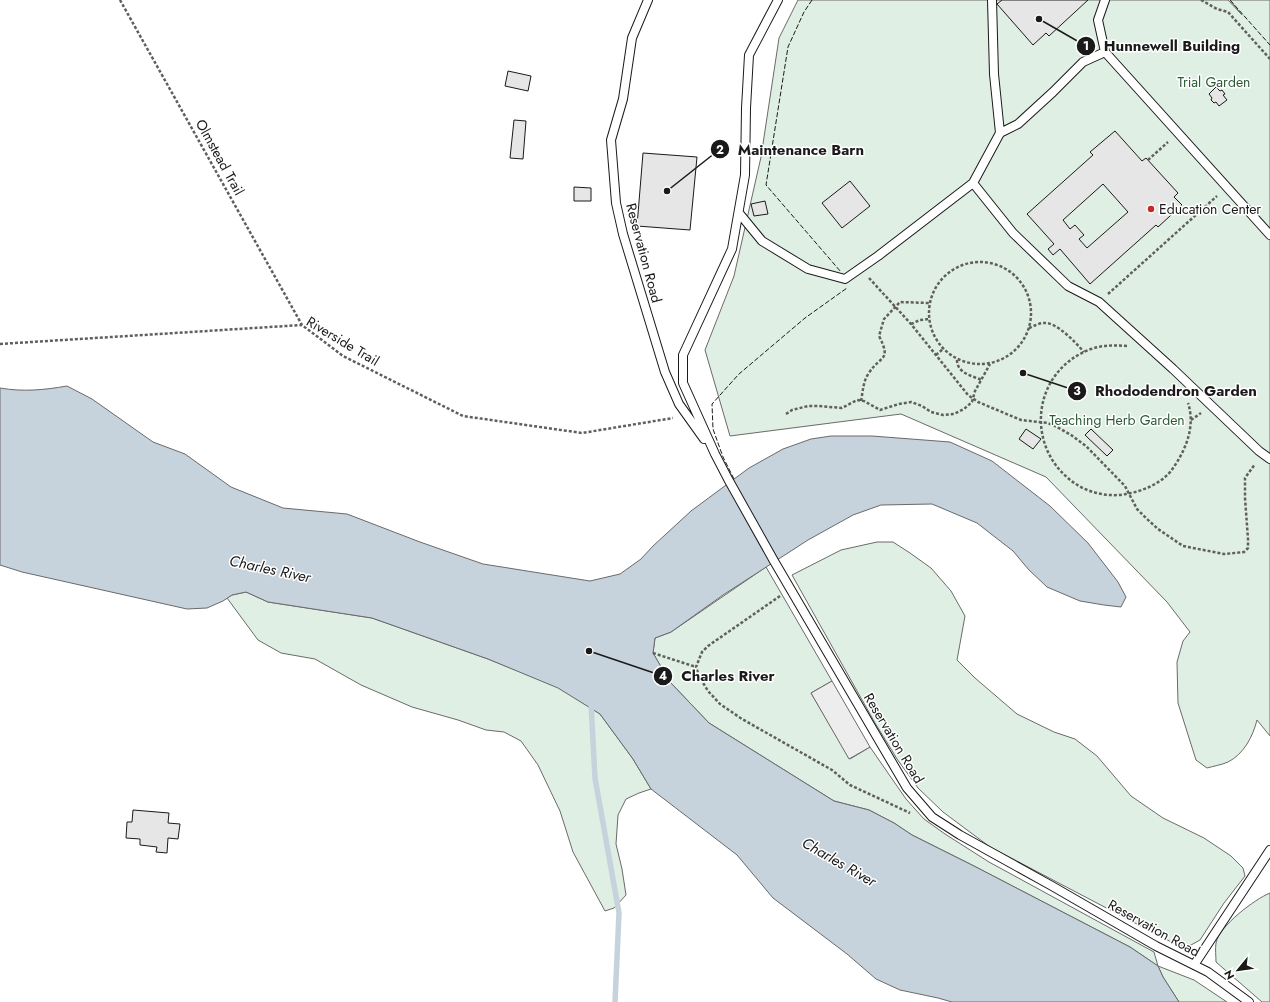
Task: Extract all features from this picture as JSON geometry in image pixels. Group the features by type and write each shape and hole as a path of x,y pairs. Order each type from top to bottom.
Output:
{"lane":[{"name":"Reservation Road","path":"648,0 632,38 622,99 612,140 616,203 622,234 662,365 679,404 715,454"},
{"name":"Reservation Road","path":"778,0 749,55 746,108 745,175 732,249 683,355 683,383 715,454 774,562 907,788 932,817 960,835 1156,946 1208,972 1249,1002"},
{"path":"739,213 762,241 808,269 845,279 973,183 1000,133 994,74 992,0"},
{"path":"1105,0 1098,20 1105,52 1270,235"},
{"path":"1000,133 1018,124 1083,62 1105,52"},
{"path":"973,183 1013,233 1068,286 1099,302 1267,457"},
{"path":"1194,965 1270,850"}],"path":[{"name":"Olmstead Trail","path":"120,0 302,325"},
{"path":"1201,0 1217,9 1228,12 1270,59"},
{"path":"1148,160 1177,133"},
{"path":"1099,302 1227,188"},
{"path":"973,262 990,262 1006,269 1019,280 1028,294 1032,311 1029,328 1022,344 1010,356 995,363 978,365 961,362 946,353 935,340 929,324 929,303 933,290 943,276 957,267 973,262"},
{"path":"860,268 911,324 968,395 978,402 1021,420 1040,422 1059,428 1086,446 1125,486 1137,509 1158,529 1183,546 1224,554 1244,552 1248,548 1244,478 1255,464 1267,457"},
{"path":"861,401 864,382 869,373 884,358 885,348 879,336 884,319 900,302 929,303"},
{"path":"911,324 920,320 929,320"},
{"path":"1029,328 1037,324 1045,323 1053,325 1084,352"},
{"name":"Riverside Trail","path":"0,344 302,325 343,356 463,416 582,433 688,416"},
{"path":"1134,348 1128,346 1110,345 1084,352 1075,356 1061,368 1050,382 1043,399 1040,422 1042,435 1048,453 1057,468 1070,480 1086,490 1103,495 1121,495 1139,492 1155,484 1169,473 1180,458 1188,442 1190,424 1189,406 1187,400"},
{"path":"936,355 943,349"},
{"path":"957,359 957,364 962,371 967,375 982,380"},
{"path":"786,414 792,410 808,406 842,408 857,400 880,410 911,402 922,406 931,412 943,415 954,414 964,409 972,402 975,392 990,364"},
{"path":"790,589 708,646 702,652 696,666 699,676 708,691 720,704 742,720 832,770 850,785 912,814 932,817"},
{"path":"653,653 696,666"}],"green space":[{"path":"798,0 1228,0 1242,15 1230,0 1270,0 1270,736 1257,720 1247,744 1234,759 1220,765 1207,768 1196,760 1178,703 1177,662 1183,641 1190,632 1167,602 1046,477 901,414 730,436 705,350 734,276 761,157 779,38"},
{"path":"877,542 893,542 910,553 931,568 951,591 965,616 957,660 975,678 1017,714 1054,732 1075,739 1097,756 1131,796 1163,818 1204,838 1231,856 1243,868 1245,876 1224,903 1200,940 1191,945 1177,945 990,847 943,812 918,788 897,759 875,723 792,575 841,550"},
{"path":"766,567 832,681 811,693 850,759 870,747 906,799 924,819 989,862 1154,952 1158,966 1130,947 912,835 894,823 869,810 834,801 709,723 670,682 653,653 655,638 671,632"},
{"path":"246,592 268,602 372,618 488,659 558,687 600,714 633,759 651,789 626,799 618,815 616,844 626,895 614,908 605,911 573,852 560,811 538,765 521,741 504,732 486,730 458,720 412,707 361,685 315,659 281,653 258,640 227,598 232,595"},
{"path":"1270,893 1270,1002 1262,1002 1216,962 1216,943 1219,936 1230,921 1247,907"},
{"path":"1158,966 1194,980 1227,1002 1179,1002 1163,977"}],"shaded area":[{"path":"832,681 870,747 849,759 811,693"}],"water":[{"path":"67,386 92,399 153,442 185,454 231,487 283,508 347,514 483,564 590,581 620,574 641,559 691,511 749,468 783,449 811,439 831,436 872,436 950,442 992,461 1050,506 1088,543 1118,582 1126,597 1121,607 1080,601 1047,587 1029,570 1013,551 977,523 932,504 881,505 853,515 808,540 723,595 671,632 655,638 653,653 670,682 709,723 834,801 869,810 894,823 912,835 1130,947 1158,966 1163,977 1179,1002 952,1002 900,990 876,979 847,954 773,898 737,855 651,789 633,759 600,714 558,688 488,659 372,618 268,602 246,592 232,595 207,608 187,609 22,572 0,565 0,388 34,390"}],"building":[{"path":"1002,0 1088,0 1049,36 1046,33 1033,45 997,4"},
{"path":"508,71 531,76 528,91 505,86"},
{"path":"1216,87 1220,91 1222,90 1225,94 1223,95 1227,100 1219,106 1216,102 1214,103 1211,100 1212,98 1209,94"},
{"path":"514,120 526,121 523,159 510,158"},
{"name":"Education Center","path":"1115,131 1142,161 1146,158 1178,193 1174,197 1182,205 1158,227 1156,225 1090,284 1060,249 1053,255 1048,249 1054,244 1027,214 1093,155 1090,152","holes":["1103,184 1128,212 1087,248 1079,239 1084,235 1075,225 1070,229 1063,220"]},
{"path":"643,153 697,157 690,230 637,226"},
{"path":"850,181 870,206 842,228 822,203"},
{"path":"574,187 591,188 591,201 574,201"},
{"path":"765,201 768,214 754,216 751,204"},
{"path":"1026,429 1041,439 1033,449 1019,439"},
{"path":"1091,429 1113,450 1107,456 1085,435"},
{"path":"133,810 169,813 168,823 180,824 178,839 168,838 167,853 156,852 157,847 140,845 140,839 126,838 127,822 132,822"}],"waterway":[{"path":"591,703 595,778 619,913 615,1002"}],"fence":[{"path":"812,0 804,12 788,47 766,185 841,272"},
{"path":"1230,0 1270,45"},
{"path":"734,479 723,457 713,429 712,404 739,374 805,318 847,288"}],"place":[{"name":"Hunnewell Building","path":"1039,19"},
{"name":"Maintenance Barn","path":"667,191"},
{"name":"Education Center","path":"1151,209"},
{"name":"Rhododendron Garden","path":"1023,373"},
{"name":"Charles River","path":"589,651"}],"park label":[{"name":"Trial Garden","path":"1214,82"},
{"name":"Teaching Herb Garden","path":"1117,420"}]}
